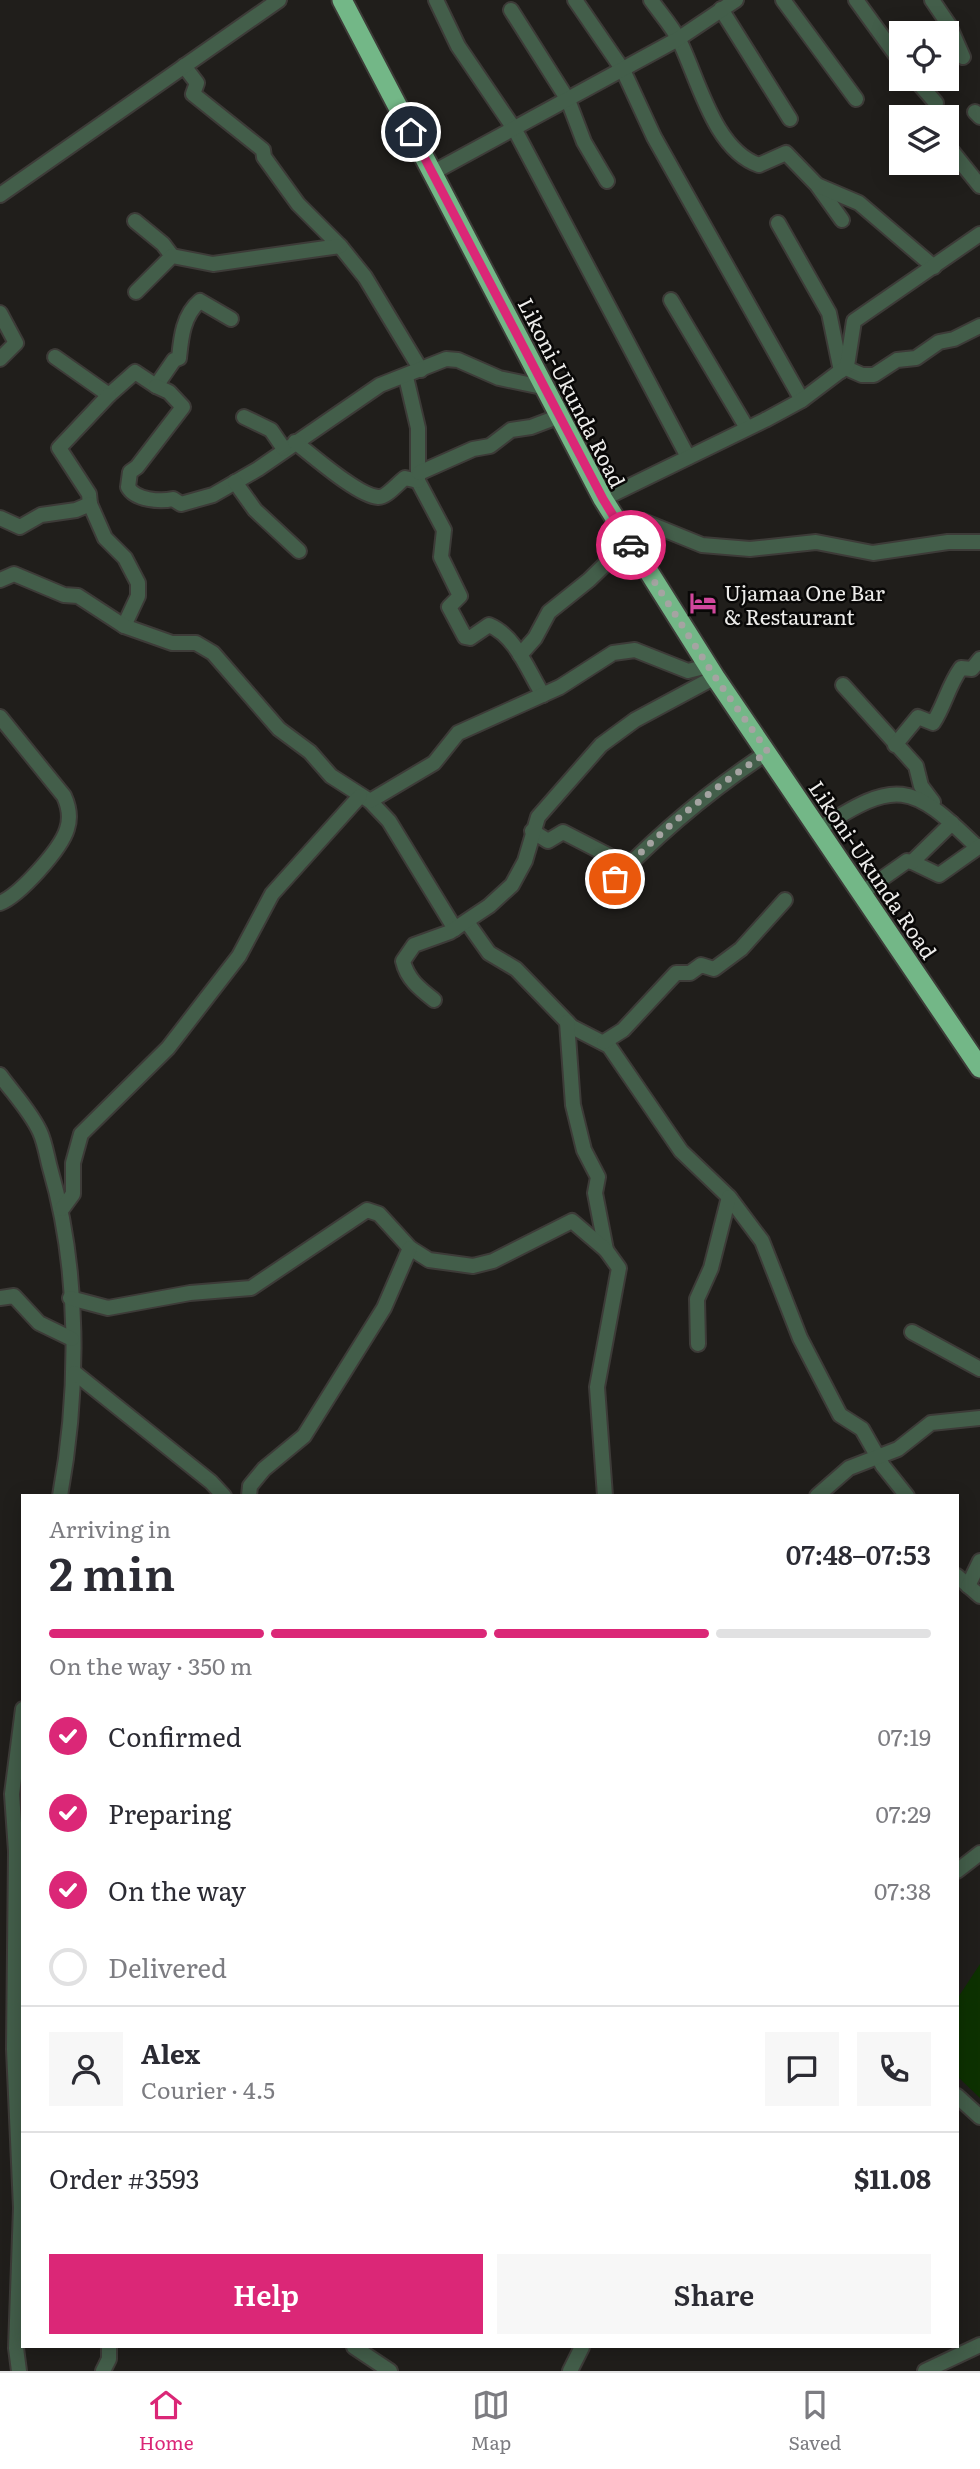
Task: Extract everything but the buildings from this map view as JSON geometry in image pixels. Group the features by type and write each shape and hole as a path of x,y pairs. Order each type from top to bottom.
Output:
{"highway":[{"name":"Likoni-Ukunda Road","path":"342,0 603,499 712,671 980,1068"}],"street":[{"path":"0,195 279,0"},
{"path":"436,0 458,47 515,130 688,457"},
{"path":"575,0 623,70 654,137 802,400"},
{"path":"651,0 678,39 703,100 722,132 741,154 759,165 786,153 817,185 842,220"},
{"path":"432,173 678,39 736,0"},
{"path":"782,0 856,99"},
{"path":"856,0 889,45"},
{"path":"932,0 949,26 963,57"},
{"path":"721,9 790,120"},
{"path":"511,10 568,100 584,142 607,181"},
{"path":"184,66 197,83 193,94 254,140 298,204 340,246 384,306 421,370"},
{"path":"926,91 936,103"},
{"path":"959,160 980,186"},
{"path":"817,185 859,203 934,267"},
{"path":"135,221 163,244 172,256 213,264 340,246"},
{"path":"778,223 829,313 844,369"},
{"path":"603,499 802,400 844,369 852,345 853,321 980,234"},
{"path":"136,292 172,256"},
{"path":"671,300 747,428"},
{"path":"156,386 174,359 179,358 181,332 200,301 208,303 231,319"},
{"path":"0,313 16,343 0,359"},
{"path":"844,369 873,376 897,360 916,358 939,342 954,339 980,326"},
{"path":"55,357 109,395"},
{"path":"124,626 138,596 138,583 125,558 105,538 90,504 89,494 59,448 109,395 135,372 169,392 183,407 130,472 127,483 130,491 160,503 171,499 181,504 213,495 258,469 289,445 380,385 453,358 499,378 547,388"},
{"path":"406,377 418,428 419,477 444,530 441,556 460,596 449,607 462,635 470,638 487,626 494,627 512,642 543,695"},
{"path":"244,416 271,430 289,445 348,483 377,497 384,495 405,478 419,477 473,449 489,446 511,430 531,427 559,416"},
{"path":"235,482 255,510 299,551"},
{"path":"0,518 20,527 41,515 76,510 90,504"},
{"path":"520,655 535,638 549,612 589,580 626,536 643,521 704,545 757,550 816,542 873,553 948,542 980,542"},
{"path":"0,580 14,574 64,595 78,596 124,626 172,643 196,643 213,653 279,729 310,752 331,776 365,799 401,839 461,925 489,953 516,969 567,1022 614,1050 681,1151 729,1197 762,1241 800,1338 841,1415 860,1427 905,1494"},
{"path":"62,1209 73,1194 73,1163 80,1134 168,1048 239,957 272,894 365,799 434,763 458,733 543,695 622,650 647,653 690,671 712,671"},
{"path":"895,745 918,717 932,724 961,668 972,669 980,659"},
{"path":"434,1000 413,982 403,961 414,945 461,925 500,896 517,878 525,861 532,831 541,813 603,743 712,671"},
{"path":"843,685 916,765 922,788 937,809"},
{"path":"0,717 5,731 34,758 70,809 68,828 57,849 0,903"},
{"path":"603,892 627,866 706,793 768,752"},
{"path":"819,829 859,803 876,796 918,798 937,809 978,846 939,875 907,861 863,892"},
{"path":"912,862 952,822"},
{"path":"532,831 548,841 563,832 627,866"},
{"path":"604,1042 623,1030 676,973 690,973 701,965 714,969 741,949 785,900"},
{"path":"567,1022 573,1105 584,1150 598,1177 595,1193 606,1250"},
{"path":"0,1075 40,1132 62,1209 75,1373 69,1446 60,1494"},
{"path":"698,1345 697,1299 711,1268 729,1197"},
{"path":"70,1298 108,1308 190,1293 251,1288 367,1210 379,1214 410,1248 429,1260 479,1265 570,1220 579,1224 606,1250 619,1268 597,1387 602,1494"},
{"path":"249,1494 250,1486 264,1469 304,1436 384,1308 410,1248"},
{"path":"0,1298 14,1296 39,1323 72,1339"},
{"path":"912,1332 980,1369"},
{"path":"75,1373 222,1494"},
{"path":"819,1494 849,1468 898,1449 931,1423 980,1418"},
{"path":"980,1562 963,1581 980,1596"},
{"path":"19,2371 16,2348 21,2195 16,1851 12,1794 20,1744"},
{"path":"959,1869 980,1853"},
{"path":"0,2056 17,2041"},
{"path":"959,2098 980,2117"},
{"path":"925,2371 980,2345"},
{"path":"103,2371 110,2359 109,2348"},
{"path":"356,2348 390,2371"},
{"path":"570,2371 582,2348"},
{"path":"946,2348 946,2363"}],"green space":[{"path":"980,1964 980,2098 959,2078 959,1996"}],"way so far":[{"path":"615,879 646,845 706,793 768,752 715,677 631,545"}],"place":[{"name":"Ujamaa One Bar & Restaurant","path":"703,603"}],"route":[{"path":"411,132 603,499 631,545"}]}
